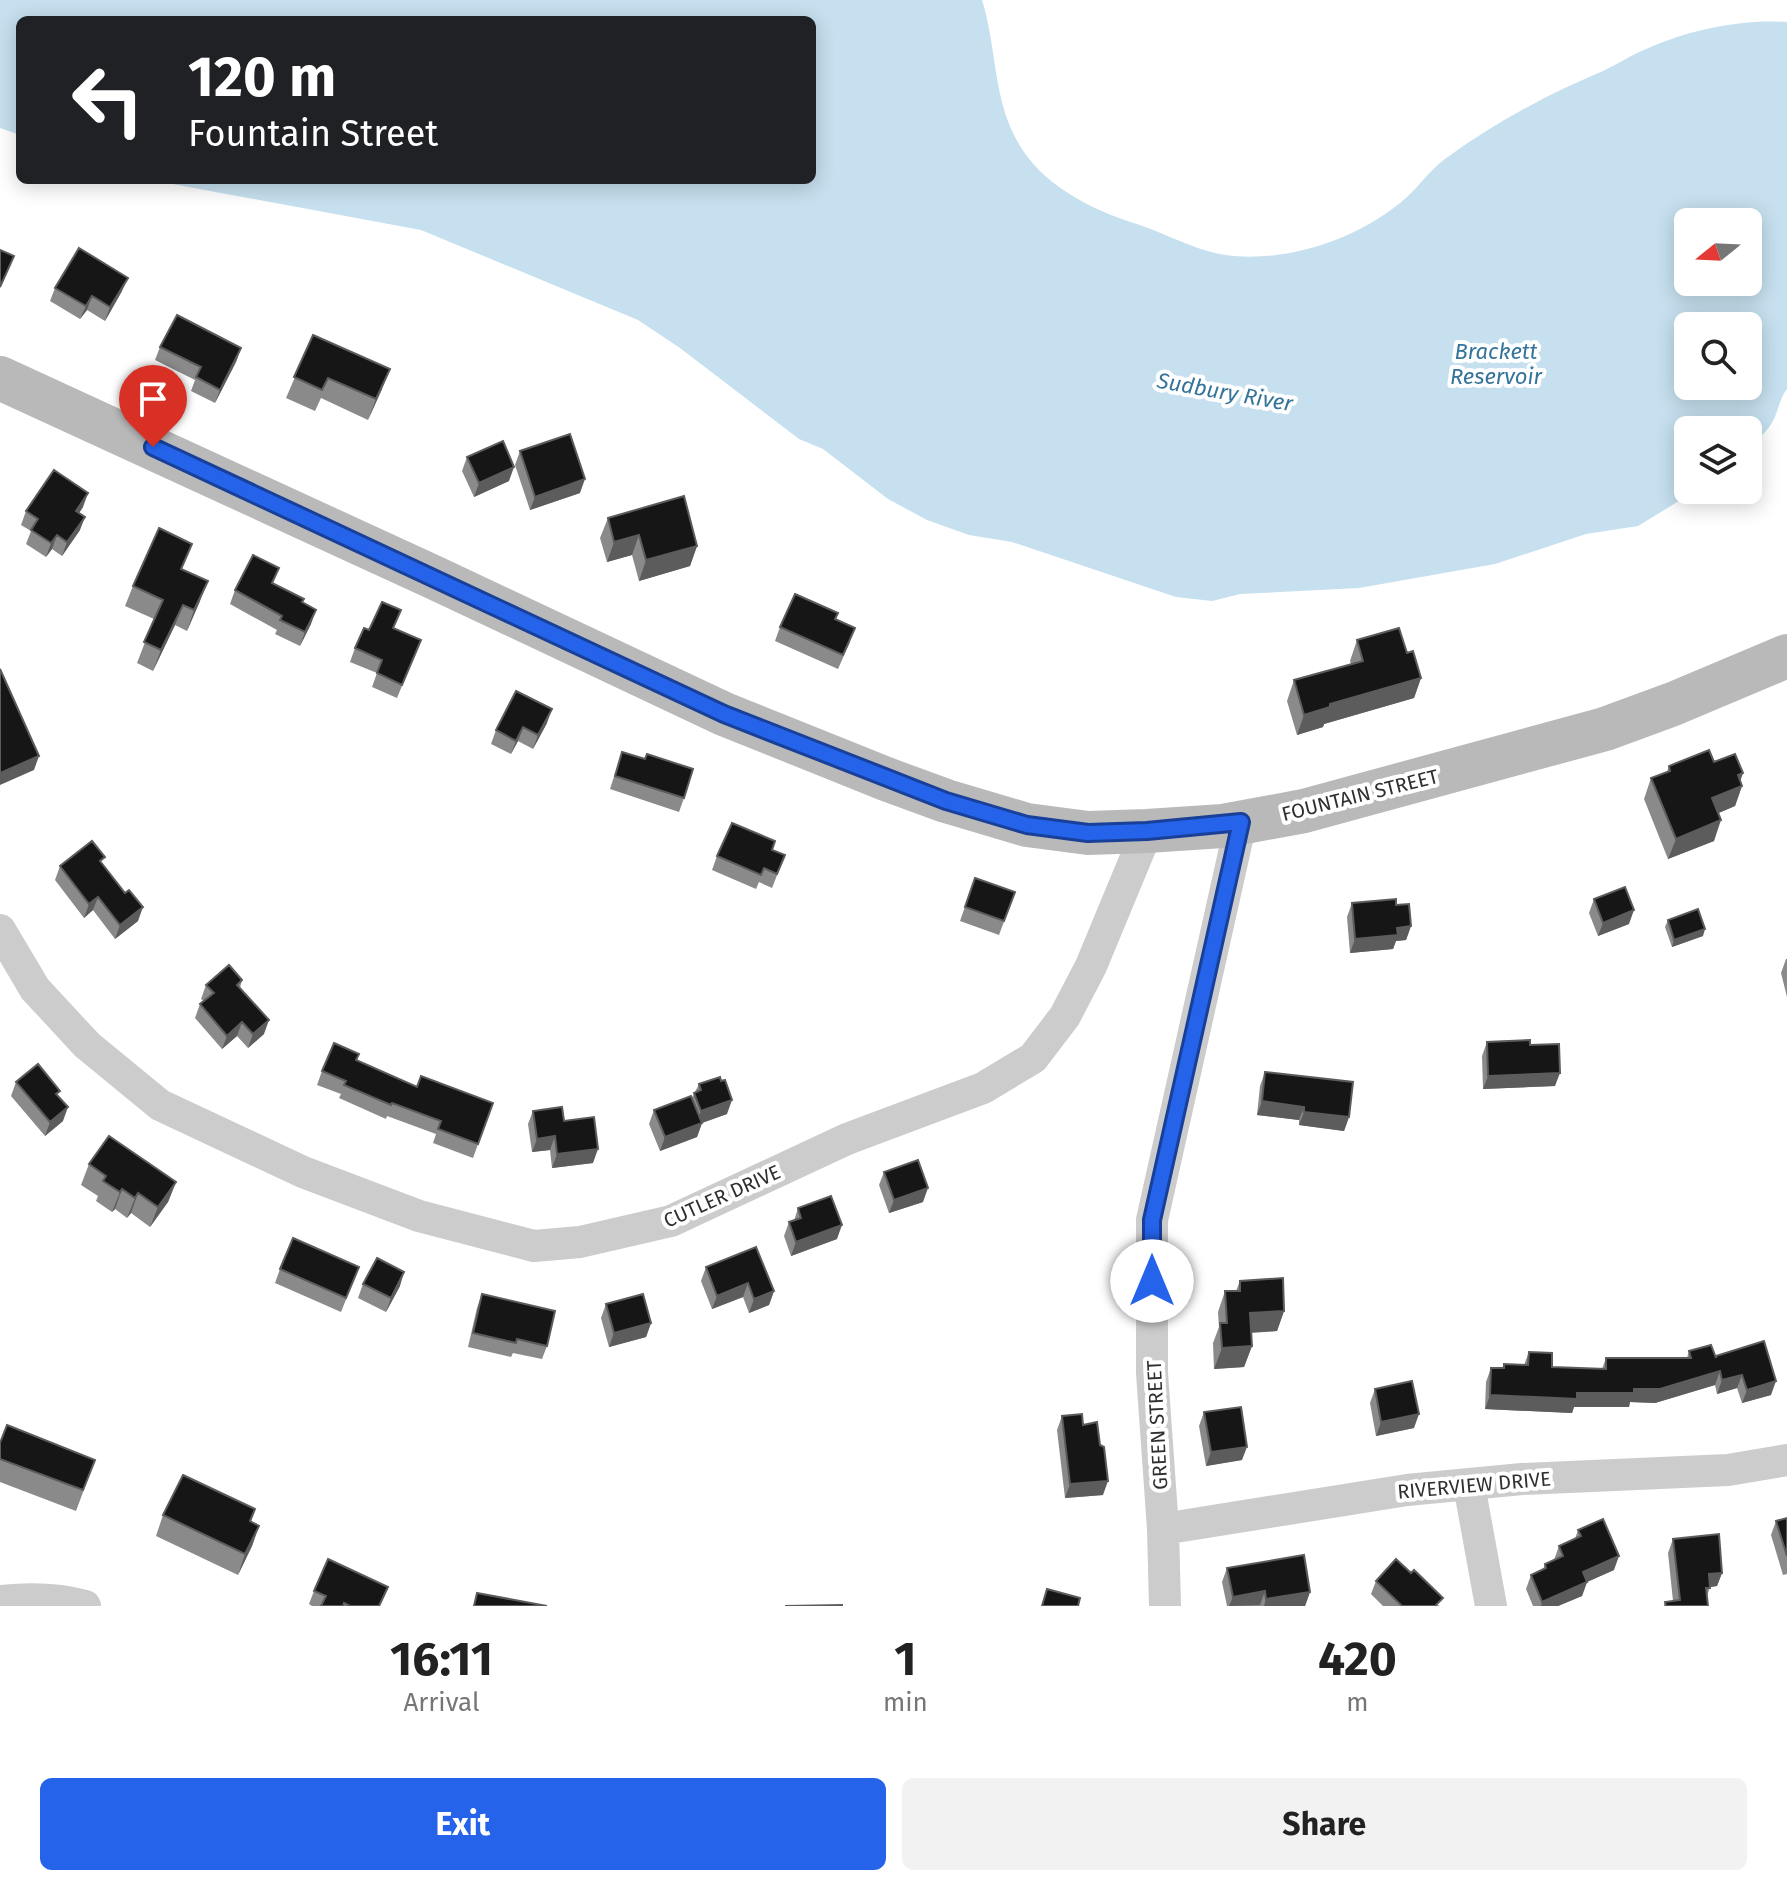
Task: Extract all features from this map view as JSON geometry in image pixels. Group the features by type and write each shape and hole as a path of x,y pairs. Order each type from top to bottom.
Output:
{"street":[{"name":"FOUNTAIN STREET","path":"0,378 724,714 946,801 1027,825 1088,833 1147,831 1241,822 1304,811 1605,729 1787,656"},
{"name":"GREEN STREET","path":"1165,1606 1152,1373 1152,1220 1241,822"},
{"name":"CUTLER DRIVE","path":"0,930 35,989 87,1045 160,1105 303,1172 419,1216 534,1246 580,1242 671,1221 847,1139 983,1088 1033,1058 1065,1016 1091,966 1147,831"},
{"name":"RIVERVIEW DRIVE","path":"1163,1529 1407,1490 1522,1479 1728,1470 1787,1460"},
{"path":"1469,1485 1491,1606"},
{"path":"0,1601 32,1598 85,1606"}],"water":[{"name":"Brackett Reservoir","path":"0,0 982,0 1007,119 1024,152 1036,167 1066,192 1101,211 1209,251 1257,257 1303,250 1348,235 1369,224 1407,197 1440,163 1483,133 1542,99 1640,51 1715,27 1751,22 1787,22 1787,389 1772,423 1762,435 1762,416 1674,416 1674,504 1638,526 1586,534 1495,564 1359,588 1240,594 1212,601 1176,597 1012,542 969,535 927,520 888,499 823,449 799,439 680,348 638,320 421,230 173,184 816,184 816,16 16,16 16,134 0,128"}],"building":[{"path":"79,248 128,278 110,307 92,296 86,306 55,288"},
{"path":"0,250 14,256 0,287"},
{"path":"177,315 241,348 220,390 196,377 201,367 160,347"},
{"path":"313,335 390,369 376,399 328,378 322,390 294,377"},
{"path":"570,434 585,479 535,497 520,451"},
{"path":"503,441 514,467 479,483 467,457"},
{"path":"54,470 88,493 76,511 85,517 67,542 57,535 51,543 31,530 38,519 26,511"},
{"path":"684,496 697,546 646,560 639,535 614,542 608,518"},
{"path":"159,528 192,544 181,569 208,581 194,610 183,605 161,650 144,642 163,600 133,586"},
{"path":"253,555 279,568 272,583 304,599 302,602 316,610 305,632 280,620 282,616 235,590"},
{"path":"795,594 838,613 835,619 855,628 843,655 780,627"},
{"path":"382,602 401,610 393,628 421,640 402,685 377,673 382,660 355,648 364,628 369,630"},
{"path":"1399,628 1407,653 1413,651 1421,678 1330,704 1330,707 1304,715 1294,680 1363,661 1357,640"},
{"path":"0,669 39,756 0,773"},
{"path":"516,691 552,709 538,735 523,727 516,741 496,730"},
{"path":"1709,750 1714,762 1735,754 1743,773 1738,775 1742,786 1712,798 1721,820 1676,839 1651,778 1670,771 1669,766"},
{"path":"622,752 645,759 647,754 693,769 684,798 615,776"},
{"path":"732,823 775,841 772,850 785,855 777,874 764,868 761,875 717,856"},
{"path":"92,841 105,857 100,861 125,893 129,890 143,907 120,925 98,897 89,904 60,866"},
{"path":"975,878 1015,892 1004,921 965,907"},
{"path":"1625,887 1634,910 1603,923 1594,899"},
{"path":"1396,899 1396,905 1409,904 1411,926 1397,928 1398,935 1355,939 1352,903"},
{"path":"1698,909 1705,929 1674,940 1668,920"},
{"path":"229,965 242,980 237,985 269,1020 253,1034 242,1022 227,1036 200,1004 214,993 206,985"},
{"path":"1530,1040 1530,1045 1559,1044 1560,1073 1488,1076 1487,1042"},
{"path":"334,1043 359,1054 356,1060 417,1087 421,1076 493,1103 478,1144 438,1129 441,1121 391,1105 344,1085 346,1081 322,1071"},
{"path":"38,1064 60,1091 56,1094 68,1107 50,1122 16,1082"},
{"path":"1265,1072 1353,1082 1349,1117 1304,1112 1304,1107 1262,1101"},
{"path":"720,1077 721,1081 725,1080 732,1100 701,1111 694,1093 701,1090 699,1084"},
{"path":"691,1096 702,1123 665,1137 654,1110"},
{"path":"562,1107 564,1121 594,1117 598,1149 557,1154 555,1136 537,1139 533,1111"},
{"path":"109,1136 176,1182 158,1207 138,1193 135,1198 122,1189 120,1192 103,1181 106,1176 89,1164"},
{"path":"918,1160 928,1188 894,1200 884,1172"},
{"path":"831,1196 842,1225 796,1242 789,1222 801,1218 798,1208"},
{"path":"293,1238 359,1267 346,1298 280,1269"},
{"path":"756,1247 774,1291 754,1299 748,1283 717,1296 706,1267"},
{"path":"377,1258 404,1272 391,1298 363,1284"},
{"path":"1283,1278 1284,1311 1250,1313 1252,1346 1222,1348 1220,1323 1227,1323 1225,1291 1240,1291 1240,1281"},
{"path":"482,1294 555,1311 547,1346 517,1339 516,1343 473,1333"},
{"path":"643,1294 651,1323 614,1333 606,1304"},
{"path":"1764,1341 1776,1381 1747,1390 1742,1375 1722,1380 1720,1371 1660,1389 1634,1389 1634,1393 1577,1393 1577,1399 1490,1395 1491,1368 1504,1368 1504,1364 1528,1365 1529,1352 1552,1353 1552,1367 1606,1369 1606,1358 1691,1358 1689,1351 1711,1345 1716,1358"},
{"path":"1412,1381 1419,1414 1381,1422 1375,1389"},
{"path":"1241,1407 1247,1447 1211,1452 1204,1412"},
{"path":"1082,1414 1083,1425 1097,1422 1108,1481 1070,1484 1062,1416"},
{"path":"7,1425 95,1460 83,1490 0,1459 0,1443"},
{"path":"183,1475 255,1509 250,1521 259,1526 245,1554 163,1515"},
{"path":"1787,1518 1787,1556 1776,1521"},
{"path":"1603,1519 1619,1556 1583,1572 1587,1582 1542,1602 1531,1575 1563,1556 1559,1546 1581,1536 1578,1530"},
{"path":"1719,1534 1722,1573 1709,1574 1710,1588 1706,1588 1708,1606 1666,1606 1665,1602 1680,1600 1673,1539"},
{"path":"1304,1555 1310,1592 1266,1599 1265,1591 1233,1597 1227,1568"},
{"path":"328,1559 388,1587 379,1606 350,1606 344,1603 343,1606 321,1606 326,1596 314,1591"},
{"path":"1396,1559 1411,1573 1414,1570 1443,1598 1435,1606 1402,1606 1376,1581"},
{"path":"1047,1589 1080,1598 1078,1606 1042,1606"},
{"path":"477,1593 547,1606 474,1606"}],"route":[{"path":"153,447 724,714 946,801 1027,825 1088,833 1223,826 1241,822 1152,1220 1152,1281"}],"water label":[{"name":"Sudbury River","path":"1225,392"}]}
